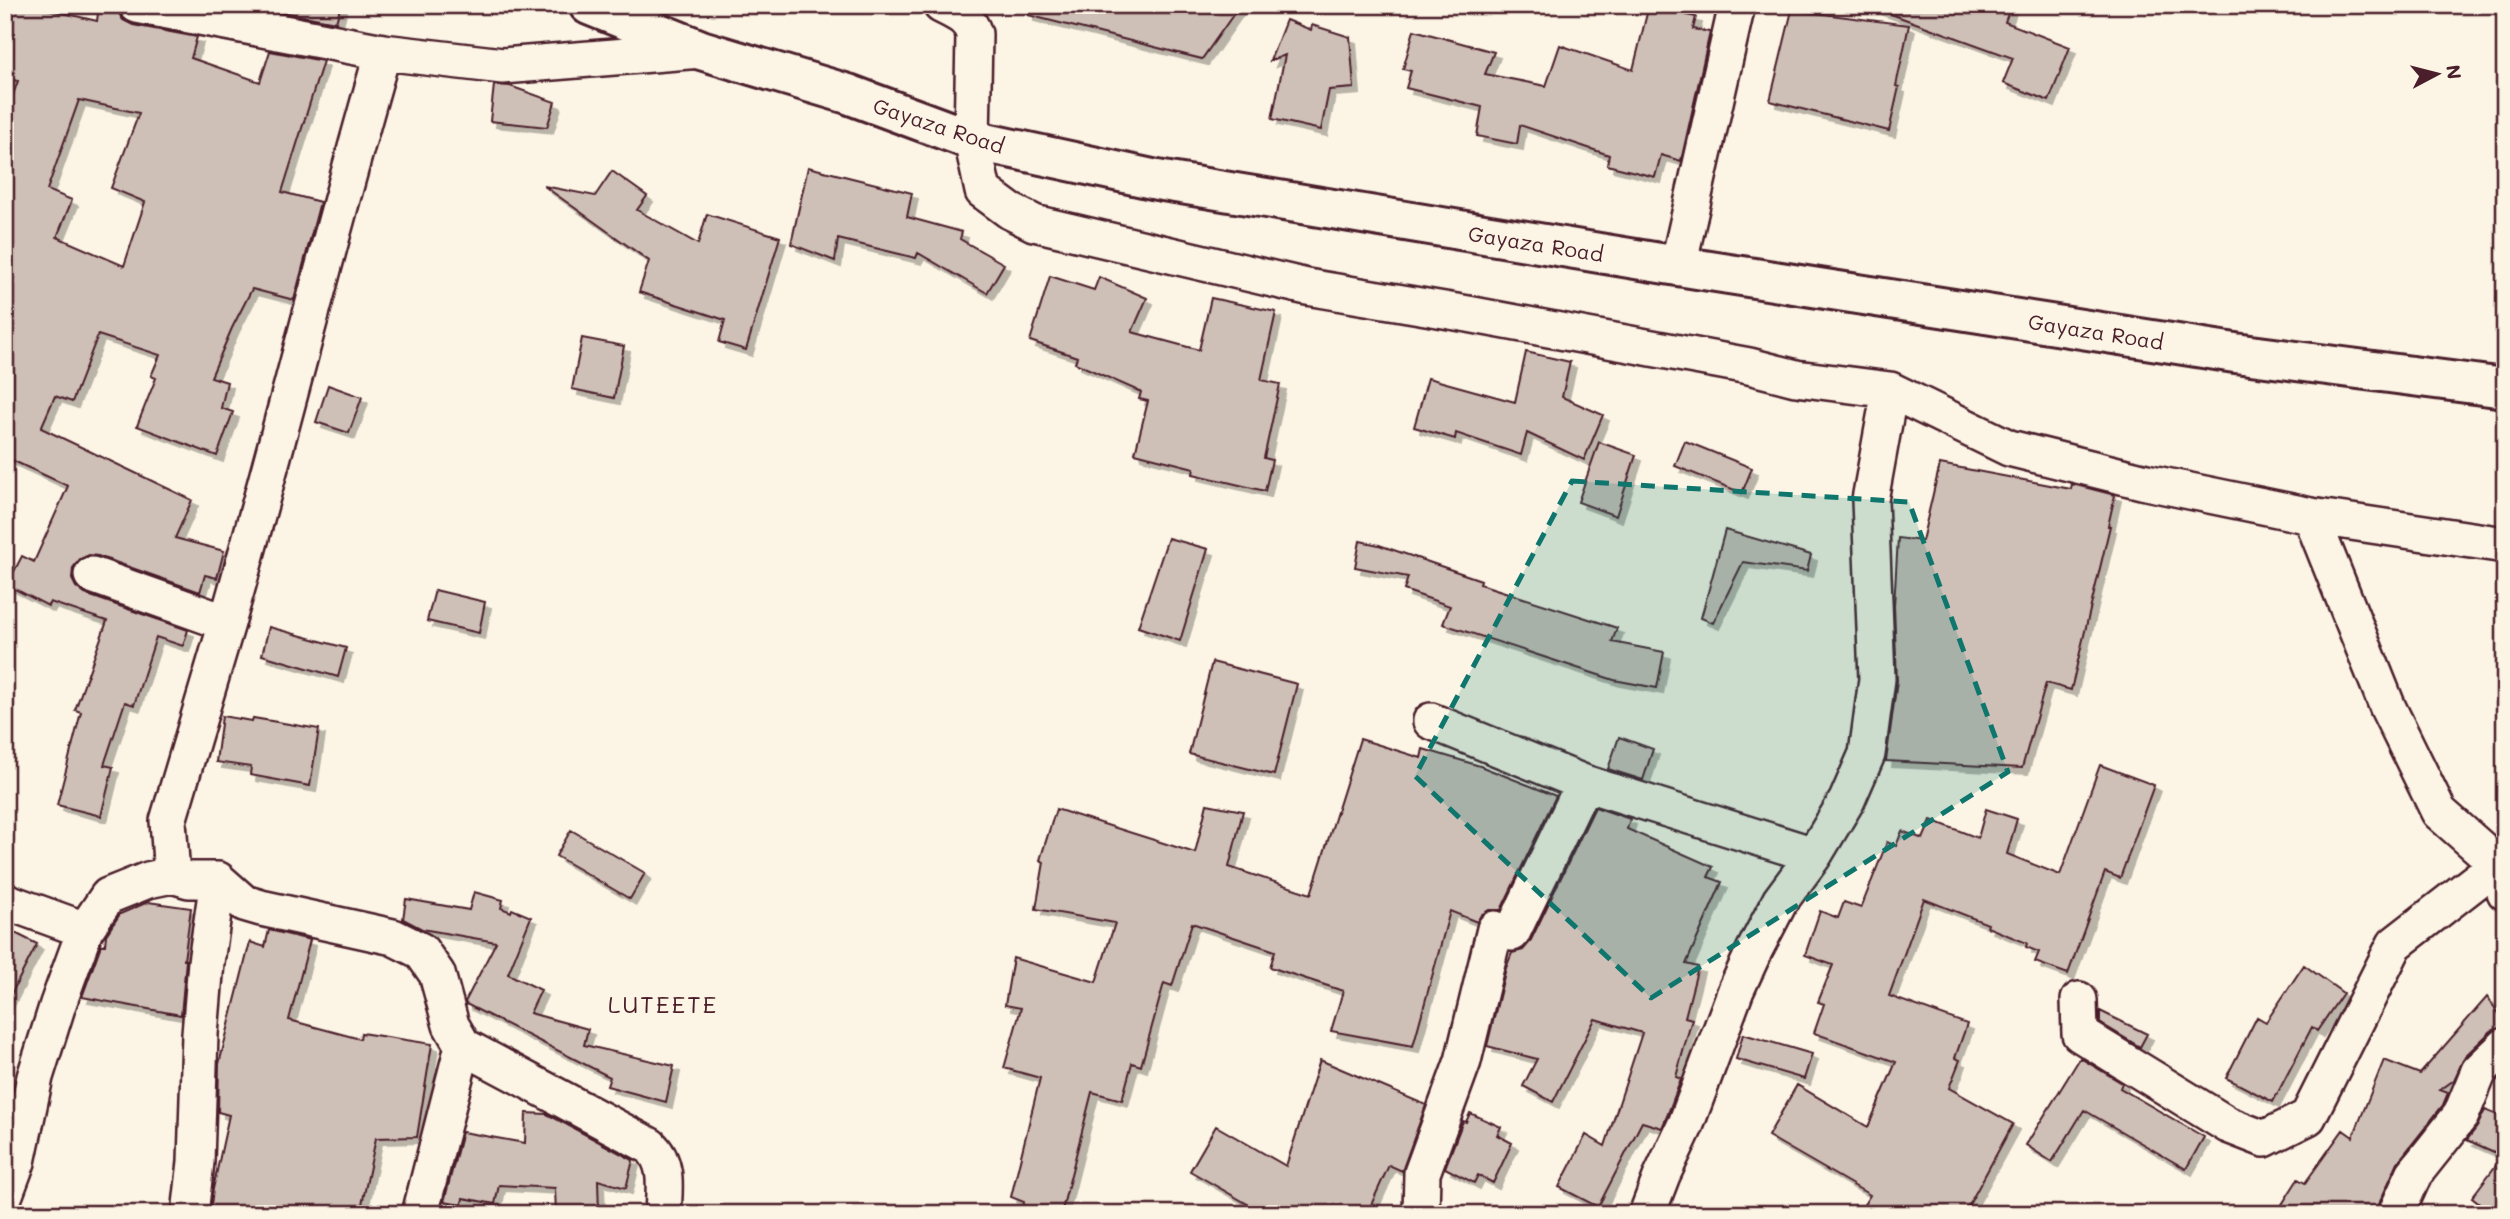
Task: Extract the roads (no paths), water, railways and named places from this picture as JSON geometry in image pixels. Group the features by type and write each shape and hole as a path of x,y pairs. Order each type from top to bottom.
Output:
{"main road":[{"name":"Gayaza Road","path":"589,5 701,50 848,94 972,140 1157,180 1678,266 2235,353 2505,388"}],"street":[{"path":"136,5 383,52 503,66 701,50"},
{"path":"941,5 964,17 971,24 974,34 972,140 983,191 1010,211 1034,223 1307,287 1749,366 1796,378 1890,390 2009,448 2146,482 2311,516 2505,545"},
{"path":"1678,266 1737,5"},
{"path":"172,875 168,821 227,623 383,52"},
{"path":"1647,1214 1691,1113 1736,990 1755,949 1780,901 1814,855 1847,800 1867,754 1877,679 1870,500 1890,390"},
{"path":"2079,1000 2080,1034 2228,1125 2264,1139 2308,1117 2395,944 2501,878 2439,812 2388,708 2311,516"},
{"path":"92,575 227,623"},
{"path":"1431,721 1584,783 1814,855"},
{"path":"1422,1214 1422,1173 1464,1061 1503,931 1584,783"},
{"path":"5,1194 16,1162 39,1065 85,930 108,896 148,880 172,875 189,880 218,880 244,903 410,943 421,951 437,974 451,1025 463,1046 650,1146 659,1155 664,1171 663,1214"},
{"path":"190,1214 196,1161 204,986 218,880"},
{"path":"5,901 85,930"},
{"path":"420,1214 463,1046"},
{"path":"2396,1214 2414,1174 2462,1115 2479,1071 2505,1046"}],"district":[{"name":"LUTEETE","path":"663,1003"}]}
